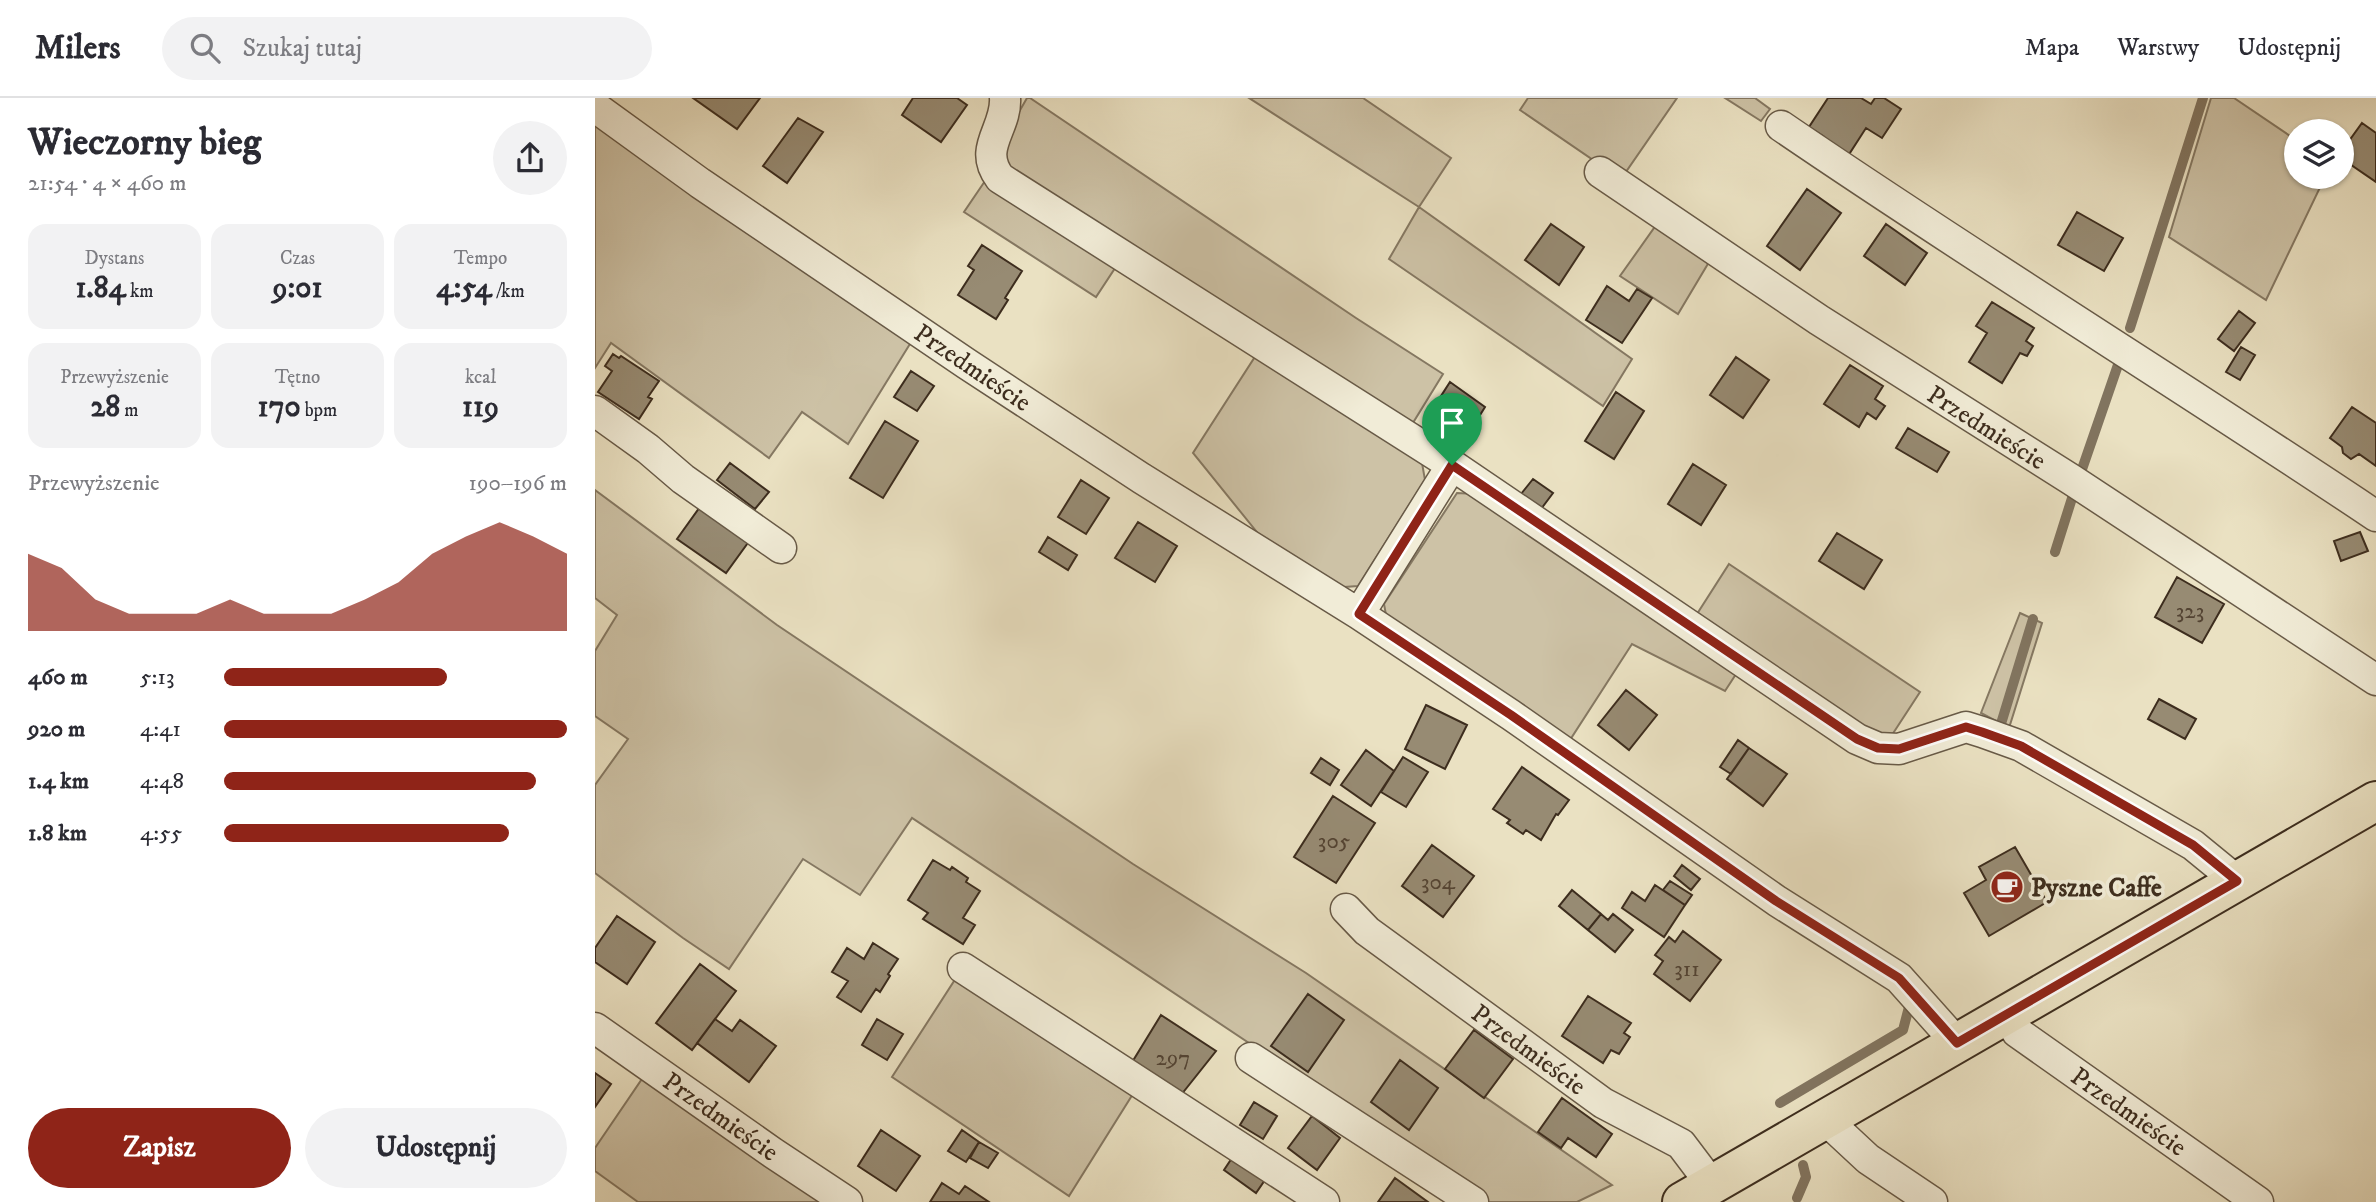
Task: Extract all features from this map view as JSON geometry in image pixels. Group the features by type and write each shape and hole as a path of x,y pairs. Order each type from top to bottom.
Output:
{"main road":[{"path":"1697,1194 2376,801"}],"street":[{"path":"1005,98 1006,110 991,149 993,169 1000,178 1452,465 1857,739 1878,748 1899,749 1966,727 2021,746 2193,845 2237,881"},
{"name":"Przedmieście","path":"595,107 700,183 967,364 1141,478 1359,614 1541,735 1776,901 1899,978 1957,1043"},
{"path":"1781,126 1894,203 2230,418 2376,516"},
{"name":"Przedmieście","path":"1600,172 1819,320 2083,487 2376,680"},
{"path":"595,411 647,449 683,480 781,548"},
{"path":"1359,614 1452,465"},
{"name":"Przedmieście","path":"1346,909 1367,931 1603,1103 1681,1144 1697,1194"},
{"path":"963,968 1324,1202"},
{"name":"Przedmieście","path":"2008,1014 2017,1032 2258,1202"},
{"name":"Przedmieście","path":"595,1028 847,1202"},
{"path":"1251,1058 1473,1202"},
{"path":"1825,1119 1868,1159 1932,1202"}],"shaded area":[{"path":"1027,98 1443,374 1411,426 1003,164 1003,140"},
{"path":"1249,98 1363,98 1451,158 1419,207"},
{"path":"1528,98 1677,98 1621,179 1520,110"},
{"path":"1725,98 1755,98 1770,109 1761,121"},
{"path":"2211,98 2234,98 2284,132 2284,189 2319,189 2266,300 2169,237"},
{"path":"595,117 913,339 848,444 802,412 769,458 611,343 595,368"},
{"path":"987,178 1121,259 1096,297 964,212"},
{"path":"1419,207 1632,359 1603,406 1389,259"},
{"path":"1659,221 1712,257 1678,314 1620,276"},
{"path":"1260,349 1421,457 1425,480 1358,586 1330,588 1273,552 1193,453"},
{"path":"595,490 777,625 1133,864 1306,973 1612,1185 1577,1202 1487,1202 912,818 860,895 803,859 729,969 683,938 595,873 595,785 628,739 595,716 595,651 617,615 595,598"},
{"path":"1457,493 1475,494 1738,671 1725,691 1632,644 1568,743 1388,626 1384,604"},
{"path":"1729,564 1920,692 1890,738 1873,737 1697,614"},
{"path":"2020,613 2042,623 2009,728 1981,713"},
{"path":"958,975 1136,1089 1069,1196 892,1077"},
{"path":"644,1076 832,1202 638,1202 595,1171 595,1148"}],"building":[{"path":"693,98 760,98 737,129"},
{"path":"913,98 957,98 967,105 941,142 902,115"},
{"path":"1828,98 1861,98 1871,104 1875,98 1884,98 1901,109 1882,138 1866,128 1846,159 1820,141 1823,136 1809,127"},
{"path":"798,118 823,132 787,183 763,166"},
{"path":"2362,123 2376,133 2376,182 2354,167 2354,134"},
{"path":"1807,189 1841,213 1800,270 1767,246"},
{"path":"2077,212 2123,238 2104,271 2058,245"},
{"path":"1551,224 1584,247 1559,285 1525,260"},
{"path":"1886,224 1927,253 1905,285 1864,256"},
{"path":"982,245 1022,271 996,319 958,295 974,270 968,266"},
{"path":"1607,286 1629,301 1637,289 1652,298 1622,343 1586,320"},
{"path":"1992,302 2034,328 2026,341 2033,346 2027,356 2020,353 2002,383 1969,362 1987,333 1976,326"},
{"path":"2239,311 2255,323 2234,351 2218,339"},
{"path":"2241,347 2255,355 2240,380 2226,372"},
{"path":"613,354 619,358 621,356 659,381 648,397 652,399 639,419 598,392 612,371 605,366"},
{"path":"1736,357 1769,380 1743,418 1710,395"},
{"path":"1850,365 1883,386 1875,399 1885,406 1876,419 1867,413 1859,427 1824,404"},
{"path":"911,371 934,386 917,411 894,397"},
{"path":"1450,382 1485,407 1462,444 1425,421"},
{"path":"1616,392 1644,411 1614,459 1585,441"},
{"path":"2352,407 2376,423 2376,466 2359,454 2351,459 2343,453 2342,447 2330,438"},
{"path":"885,421 918,441 883,498 850,478"},
{"path":"1908,428 1949,452 1937,472 1896,448"},
{"path":"730,463 769,492 755,509 717,480"},
{"path":"1693,464 1726,485 1701,525 1668,504"},
{"path":"1533,479 1553,493 1541,509 1521,494"},
{"path":"1081,480 1109,498 1086,534 1058,517"},
{"path":"702,504 750,540 726,573 677,539"},
{"path":"1138,522 1177,546 1155,582 1115,558"},
{"path":"2360,532 2368,551 2341,561 2334,541"},
{"path":"1837,533 1882,560 1864,589 1819,561"},
{"path":"1048,537 1077,555 1068,570 1039,552"},
{"path":"2177,577 2224,604 2202,643 2155,617"},
{"path":"1626,690 1657,715 1629,750 1598,725"},
{"path":"2159,699 2196,719 2185,739 2148,719"},
{"path":"1426,705 1467,725 1445,769 1405,749"},
{"path":"1738,740 1749,748 1731,774 1720,767"},
{"path":"1749,748 1787,774 1763,806 1727,779"},
{"path":"1366,750 1394,771 1371,806 1341,785"},
{"path":"1403,757 1428,772 1406,807 1381,792"},
{"path":"1321,758 1339,770 1330,785 1311,773"},
{"path":"1522,767 1569,800 1558,815 1556,814 1541,840 1526,830 1523,834 1507,823 1510,820 1493,809"},
{"path":"1333,796 1375,823 1336,883 1294,857"},
{"path":"1432,845 1474,876 1443,917 1402,886"},
{"name":"Pyszne Caffe","path":"2015,847 2047,902 1989,936 1964,893 1986,880 1979,867"},
{"path":"933,860 950,870 952,867 968,878 966,882 980,891 963,918 975,925 963,944 923,919 928,913 908,900"},
{"path":"1682,865 1700,879 1691,890 1674,876"},
{"path":"1670,881 1692,895 1685,905 1663,890"},
{"path":"1655,885 1685,905 1664,937 1622,908 1632,892 1645,901"},
{"path":"1572,890 1601,914 1588,930 1559,906"},
{"path":"1601,914 1608,920 1613,914 1633,930 1615,952 1588,930"},
{"path":"617,916 655,942 627,984 595,962 595,948"},
{"path":"1683,931 1721,960 1690,1001 1654,974 1663,961 1655,955 1669,937 1675,942"},
{"path":"873,943 898,959 880,992 876,989 861,1012 837,997 848,981 832,972 847,948 864,959"},
{"path":"700,964 736,991 692,1050 656,1023"},
{"path":"1308,994 1344,1020 1308,1072 1271,1046"},
{"path":"1588,996 1631,1023 1624,1033 1630,1037 1619,1054 1611,1050 1603,1063 1562,1036"},
{"path":"1161,1015 1216,1051 1181,1095 1131,1064"},
{"path":"715,1019 732,1031 740,1020 776,1046 749,1082 697,1043"},
{"path":"877,1019 903,1034 887,1060 862,1045"},
{"path":"1474,1030 1513,1059 1484,1098 1445,1069"},
{"path":"1400,1060 1438,1088 1409,1130 1371,1102"},
{"path":"595,1073 611,1084 595,1107"},
{"path":"1562,1098 1612,1134 1596,1157 1568,1138 1561,1148 1538,1132"},
{"path":"1254,1102 1277,1116 1263,1139 1240,1125"},
{"path":"1312,1116 1340,1138 1317,1170 1288,1148"},
{"path":"881,1130 920,1156 896,1191 858,1166"},
{"path":"962,1130 979,1142 966,1162 948,1151"},
{"path":"979,1142 998,1153 988,1168 970,1158"},
{"path":"1234,1155 1267,1177 1256,1193 1224,1170"},
{"path":"1395,1178 1428,1202 1378,1202"},
{"path":"942,1183 959,1194 965,1186 989,1202 930,1202"}],"waterway":[{"path":"2130,328 2203,98"},
{"path":"2080,475 2119,362"},
{"path":"2055,552 2073,495"},
{"path":"2000,727 2033,619"},
{"path":"1780,1103 1903,1030 1909,1007"},
{"path":"1797,1198 1806,1177 1803,1165"}],"place":[{"name":"Pyszne Caffe","path":"2007,887"}],"route":[{"path":"1452,465 1857,739 1878,748 1899,749 1966,727 2021,746 2193,845 2237,881 1957,1043 1899,978 1776,901 1511,715 1359,614 1452,465"}]}
